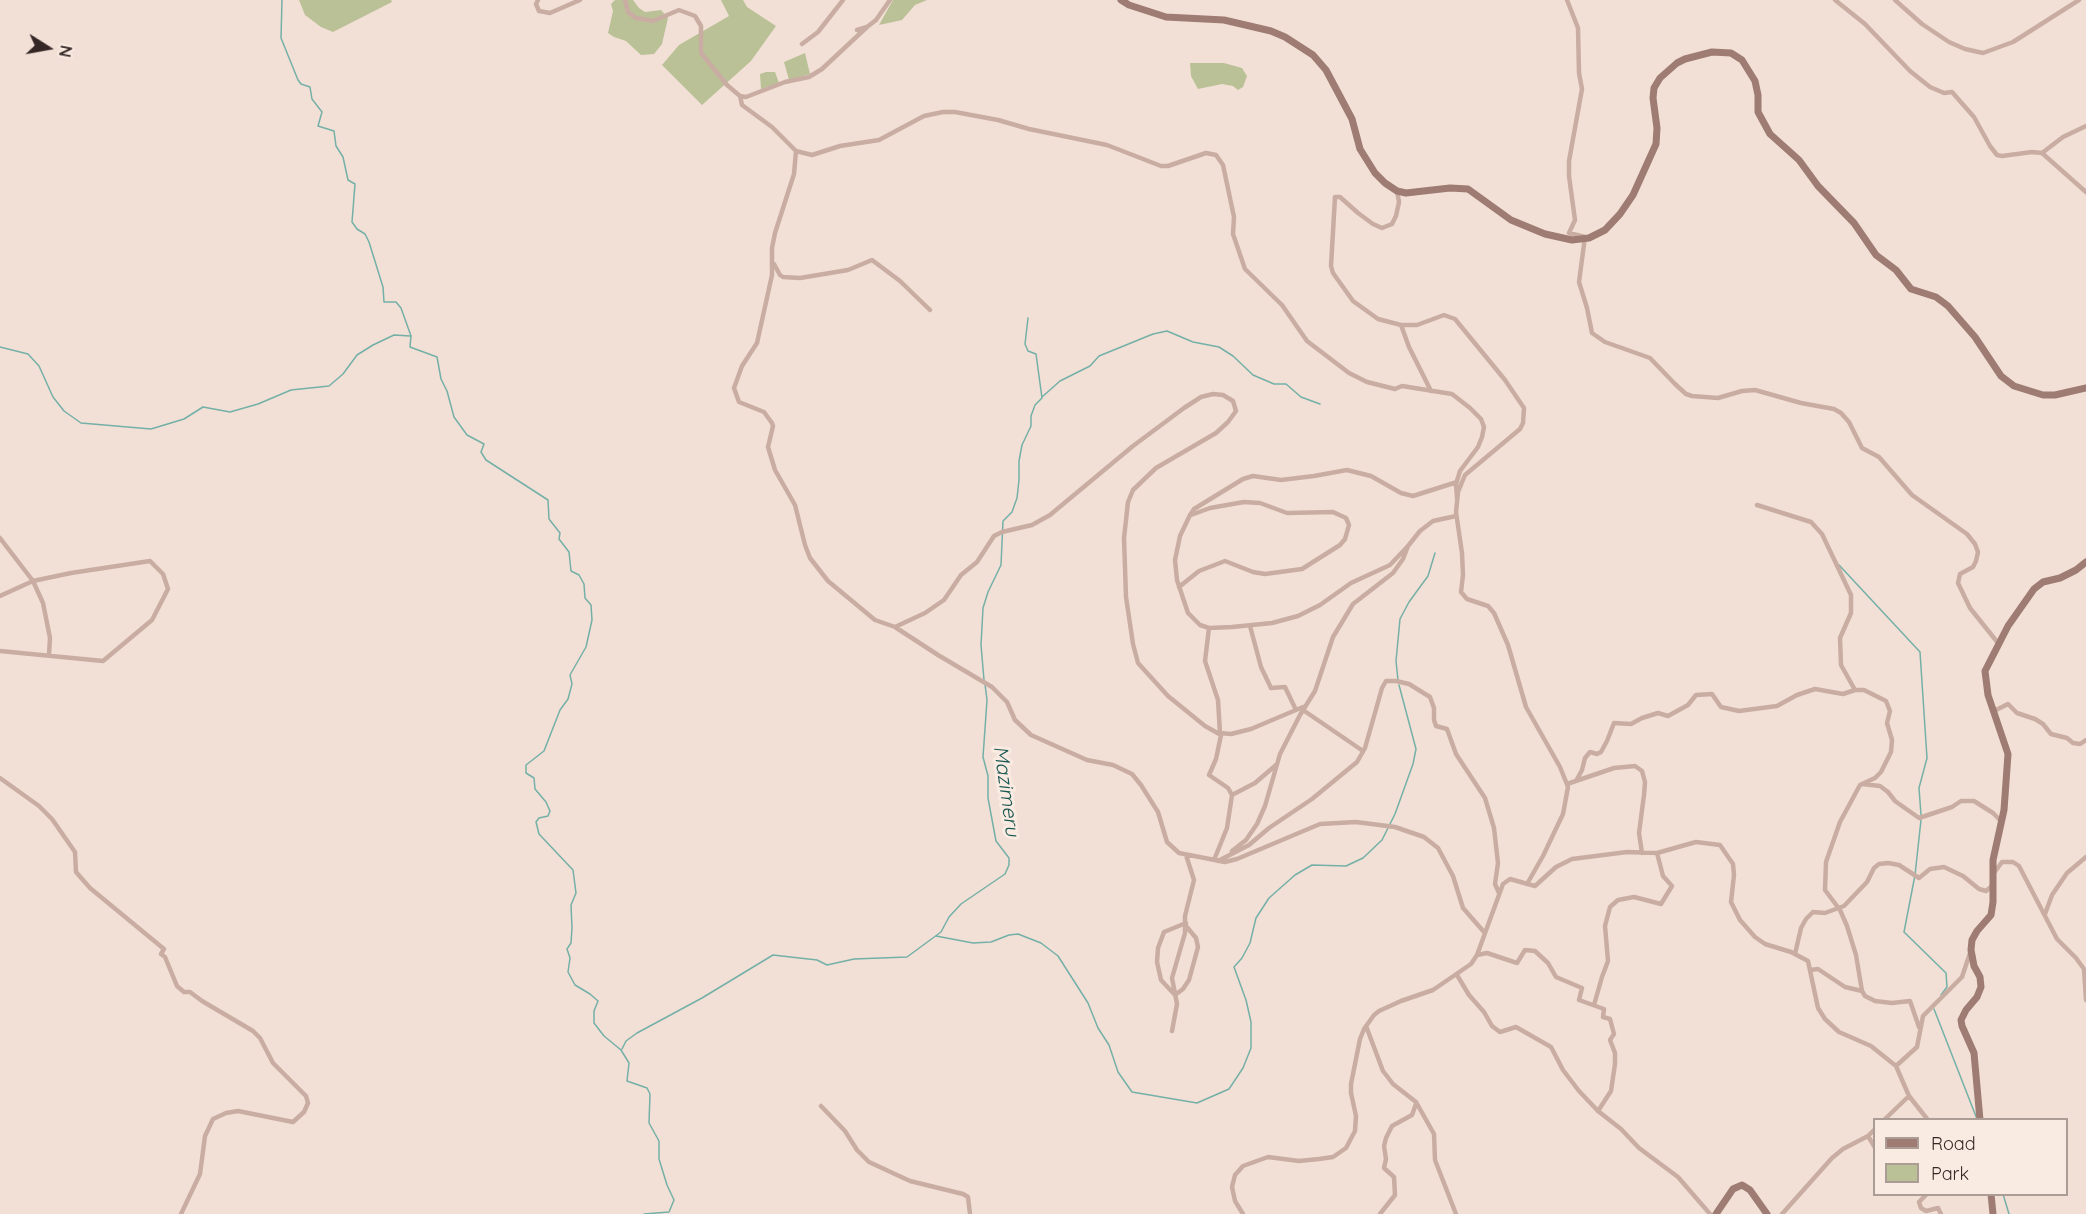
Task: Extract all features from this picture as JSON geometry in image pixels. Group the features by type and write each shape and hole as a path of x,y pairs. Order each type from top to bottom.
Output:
{"main road":[{"path":"1121,0 1129,5 1166,17 1224,20 1265,29 1285,38 1307,50 1326,70 1349,113 1360,149 1377,177 1397,191 1415,194 1450,188 1468,189 1511,220 1551,236 1572,240 1585,240 1602,232 1620,214 1633,195 1655,148 1657,128 1653,98 1654,88 1660,78 1685,59 1708,53 1728,52 1742,60 1753,77 1758,95 1758,114 1770,134 1797,158 1827,196 1854,223 1876,255 1896,270 1911,289 1936,297 1948,306 1975,338 2001,376 2014,386 2043,395 2055,395 2086,388"},
{"path":"1980,1118 1974,1053 1961,1023 1966,1010 1977,997 1981,987 1980,976 1974,966 1972,940 1991,915 1993,860 2004,810 2008,754 1986,688 1985,671 1998,643 2034,589 2043,582 2060,578 2086,562"},
{"path":"1716,1214 1733,1189 1742,1185 1750,1190 1767,1214"},
{"path":"1990,1196 1993,1214"}],"street":[{"path":"538,0 536,4 539,11 550,13 580,0"},
{"path":"625,0 628,12 636,18 653,21 679,10 695,16 701,26 701,53 727,85 740,96 746,97 784,82 809,77 822,69 876,20 890,0"},
{"path":"802,44 818,32 843,0"},
{"path":"1567,0 1578,28 1582,89 1569,161 1575,220 1569,233 1585,237 1579,282 1587,308 1590,330 1595,337 1613,346 1650,358 1686,394 1692,396 1718,398 1755,390 1801,403 1834,409 1841,413 1849,422 1862,448 1879,458 1912,495 1967,534 1976,544 1978,552 1976,561 1973,567 1960,574 1958,583 1970,608 1998,643"},
{"path":"1835,0 1865,24 1930,87 1944,93 1952,92 1974,117 1997,155 2042,153 2086,192"},
{"path":"1895,0 1922,24 1949,42 1983,53 2013,42 2079,0"},
{"path":"857,30 867,27"},
{"path":"740,96 742,105 772,127 796,151 812,154 840,146 879,140 924,116 955,112 1107,145 1161,166 1168,166 1206,153 1215,155 1223,165 1234,217 1233,234 1245,269 1282,305 1307,341 1349,373 1367,382 1395,389 1402,386 1452,394 1474,411 1483,423 1481,442 1463,467 1457,482 1456,516 1463,574 1461,592 1467,599 1488,606 1497,617 1508,645 1526,707 1568,784 1563,814 1527,884"},
{"path":"2042,153 2063,137 2086,126"},
{"path":"796,151 794,174 775,232 772,248 772,275 757,343 737,378 735,394 744,405 764,412 772,423 768,447 775,470 795,505 805,545 821,573 834,587 875,620 895,627 998,692 1007,702 1014,720 1031,735 1092,762 1117,767 1132,774 1142,785 1158,812 1167,842 1176,851 1216,861 1237,859 1320,824 1356,822 1395,827 1424,837 1438,848 1453,876 1463,908 1484,932"},
{"path":"1397,191 1399,198 1396,216 1392,224 1382,228 1373,225 1340,197 1335,197 1331,266 1348,296 1378,320 1401,325 1417,324 1444,315 1455,319 1505,380 1524,408 1523,423 1520,429 1468,472 1462,480 1457,498"},
{"path":"773,262 780,274 791,278 848,270 872,260 900,281 930,310"},
{"path":"1401,325 1409,347 1431,391"},
{"path":"895,627 925,613 944,600 962,575 981,556 994,536 1032,525 1050,515 1133,446 1184,408 1201,397 1213,394 1223,395 1233,401 1236,411 1234,416 1216,433 1156,468 1133,490 1128,502 1124,538 1126,597 1133,644 1138,663 1152,680 1193,718 1220,733 1231,734 1246,730 1304,708"},
{"path":"1456,516 1430,523 1390,565 1358,579 1312,609 1280,621 1250,626 1209,627 1200,625 1191,618 1186,609 1179,587 1175,560 1180,536 1194,509 1226,491 1233,484 1253,476 1281,480 1347,470 1371,476 1401,493 1413,496 1457,482"},
{"path":"1179,587 1199,571 1225,561 1253,572 1265,574 1302,569 1340,545 1345,539 1349,525 1347,518 1333,512 1287,513 1260,503 1244,502 1209,508 1190,515"},
{"path":"1757,505 1811,522 1822,534 1851,595 1851,613 1840,638 1841,665 1855,690"},
{"path":"0,538 33,581 43,603 50,638 49,656"},
{"path":"1216,861 1239,846 1253,832 1265,806 1278,763 1320,677 1333,637 1350,609 1357,600 1393,573 1408,546"},
{"path":"0,596 33,581 150,561 163,574 168,586 168,592 152,620 103,661 0,651"},
{"path":"1250,626 1258,657 1270,688 1284,687 1296,710"},
{"path":"1209,627 1205,661 1218,700 1221,741 1209,775 1228,788 1232,795 1227,828 1216,861"},
{"path":"1216,861 1249,845 1283,818 1299,809 1357,762 1363,751 1386,681 1409,684 1430,697 1436,726 1447,729 1456,754 1485,798 1494,828 1498,863 1495,884 1499,893"},
{"path":"1576,781 1585,758 1590,753 1601,752 1614,723 1631,724 1658,713 1668,716 1689,705 1696,695 1712,694 1721,707 1739,711 1777,706 1797,695 1815,689 1844,694 1864,690 1886,701 1890,711 1887,723 1893,747 1881,772 1860,786 1840,822 1826,862 1825,890 1839,908 1856,955 1862,991 1866,997 1892,1004 1910,1001 1920,1029"},
{"path":"1994,711 2008,704 2017,713 2043,724 2051,734 2067,738 2073,743 2079,744 2086,740"},
{"path":"1304,708 1363,751"},
{"path":"1232,795 1255,783 1278,763"},
{"path":"1568,784 1614,768 1635,766 1642,771 1645,782 1639,832 1642,853"},
{"path":"0,778 32,800 52,819 75,852 76,872 90,888 164,949 161,954 165,957 177,986 253,1031 260,1038 273,1063 306,1096 308,1103 304,1112 293,1122 238,1111 213,1119 205,1136 200,1174 181,1214"},
{"path":"1862,784 1880,786 1895,801 1919,818 1952,807 1961,801 1974,801 2001,821"},
{"path":"1243,1214 1235,1201 1232,1187 1235,1175 1243,1166 1268,1157 1299,1161 1319,1159 1333,1156 1348,1145 1356,1120 1351,1093 1360,1039 1374,1015 1401,1001 1433,990 1470,964 1477,955 1503,884 1510,879 1535,886 1556,867 1572,859 1602,857 1627,852 1657,853 1696,842 1720,845 1733,864 1731,898 1734,911 1740,920 1755,937 1765,944 1808,961 1818,1008 1825,1018 1839,1032 1871,1046 1896,1066 1909,1096 1927,1118"},
{"path":"1594,1005 1608,961 1605,926 1610,907 1618,900 1634,897 1661,904 1672,885 1663,876 1657,853"},
{"path":"1172,1031 1177,1004 1172,978 1186,925 1185,916 1194,880 1186,855"},
{"path":"2045,914 2052,895 2067,873 2086,857"},
{"path":"1993,876 2002,862 2013,862 2019,866 2057,939 2085,970 2086,1000"},
{"path":"1795,954 1801,928 1813,912 1821,913 1844,906 1867,882 1874,868 1879,864 1899,865 1919,878 1930,869 1944,867 1963,876 1979,889 1986,891 1992,885"},
{"path":"1175,995 1189,980 1198,947 1196,938 1186,925"},
{"path":"1175,995 1161,980 1157,962 1158,948 1164,932 1186,925"},
{"path":"1477,955 1487,953 1517,963 1525,950 1535,951 1548,963 1556,977 1582,988 1579,1000 1603,1007 1603,1017 1610,1019 1614,1034 1610,1040 1615,1053 1614,1079 1611,1091 1598,1111"},
{"path":"1896,1066 1917,1047 1922,1018 1962,977 1971,950"},
{"path":"1810,970 1818,969 1845,987 1862,991"},
{"path":"1457,975 1492,1026 1500,1032 1516,1027 1551,1047 1563,1071 1598,1111 1621,1129 1639,1148 1678,1177 1710,1214"},
{"path":"1366,1026 1383,1071 1393,1084 1416,1102 1434,1134 1435,1161 1455,1214"},
{"path":"1893,1117 1909,1096"},
{"path":"1380,1214 1395,1195 1394,1177 1384,1168 1386,1138 1392,1126 1412,1115 1416,1102"},
{"path":"821,1106 845,1131 857,1150 869,1162 910,1180 963,1194 968,1197 970,1214"},
{"path":"1782,1214 1832,1158 1873,1132"},
{"path":"1868,1136 1873,1143"},
{"path":"1917,1196 1921,1199"},
{"path":"1925,1196 1918,1202 1921,1208 1926,1211 1938,1208 1941,1214"},
{"path":"1917,1213 1921,1208"}],"green space":[{"path":"299,0 391,0 392,2 333,32 321,27 305,15"},
{"path":"615,0 633,0 645,12 661,10 668,18 662,44 654,54 641,55 626,41 608,33 613,11 611,4"},
{"path":"721,0 743,0 747,7 776,26 751,61 702,105 662,65 679,45 729,16"},
{"path":"893,0 927,0 915,5 902,20 879,25"},
{"path":"805,53 810,74 789,80 784,62"},
{"path":"1190,63 1224,63 1242,68 1247,76 1243,87 1238,90 1233,86 1222,84 1198,89 1191,76"},
{"path":"775,72 779,83 761,89 760,74"}],"waterway":[{"path":"282,0 281,38 298,80 301,84 310,87 312,99 322,112 318,126 334,131 336,146 343,157 348,180 355,184 352,222 365,234 369,242 383,287 384,302 396,302 401,308 411,336 410,347 437,357 441,379 454,417 467,435 484,444 481,452 486,460 548,500 549,519 560,533 559,539 569,552 571,571 579,575 584,584 585,598 591,605 592,620 586,647 570,675 572,684 568,699 560,710 544,751 526,765 526,773 534,778 535,789 550,811 548,816 539,818 536,822 539,834 573,870 576,893 571,905 572,928 571,943 567,949 570,958 568,972 575,985 598,1001 594,1011 594,1023 604,1036 621,1050 629,1063 627,1081 647,1088 650,1094 649,1123 659,1141 659,1159 674,1200 669,1212 644,1214"},
{"name":"Mazimeru","path":"984,680 981,645 983,608 1001,565 1003,521 1012,512 1017,498 1022,445 1031,426 1031,416 1035,405 1042,398 1036,354 1028,351 1025,344 1028,318"},
{"path":"1042,397 1060,381 1090,366 1099,356 1153,334 1167,331 1193,342 1219,347 1233,356 1253,375 1274,384 1286,384 1301,397 1320,404"},
{"path":"0,347 28,354 39,366 53,397 64,411 81,423 151,429 184,419 203,407 230,412 258,404 291,390 329,386 343,374 357,355 373,345 394,335 410,336"},
{"path":"1398,680 1396,661 1400,619 1428,576 1435,553"},
{"path":"1839,565 1920,652 1927,758 1919,788 1921,815"},
{"name":"Mazimeru","path":"622,1049 626,1041 637,1033 702,998 773,955 817,960 827,965 854,959 907,957 941,932 949,917 961,904 1005,874 1009,858 996,841 988,798 988,776 983,757 987,700 985,684"},
{"path":"936,936 973,943 991,942 1018,934 1041,943 1058,956 1088,1003 1098,1028 1109,1045 1118,1072 1132,1092 1197,1103 1229,1089 1243,1068 1251,1048 1251,1022 1234,967 1250,943 1256,918 1269,898 1295,875 1312,865 1346,866 1363,858 1382,840 1395,814 1416,749 1399,685"},
{"path":"1921,820 1915,875 1904,932 1946,973 1947,987 1941,995"},
{"path":"1934,1009 1977,1118"},
{"path":"2004,1196 2009,1214"}]}
